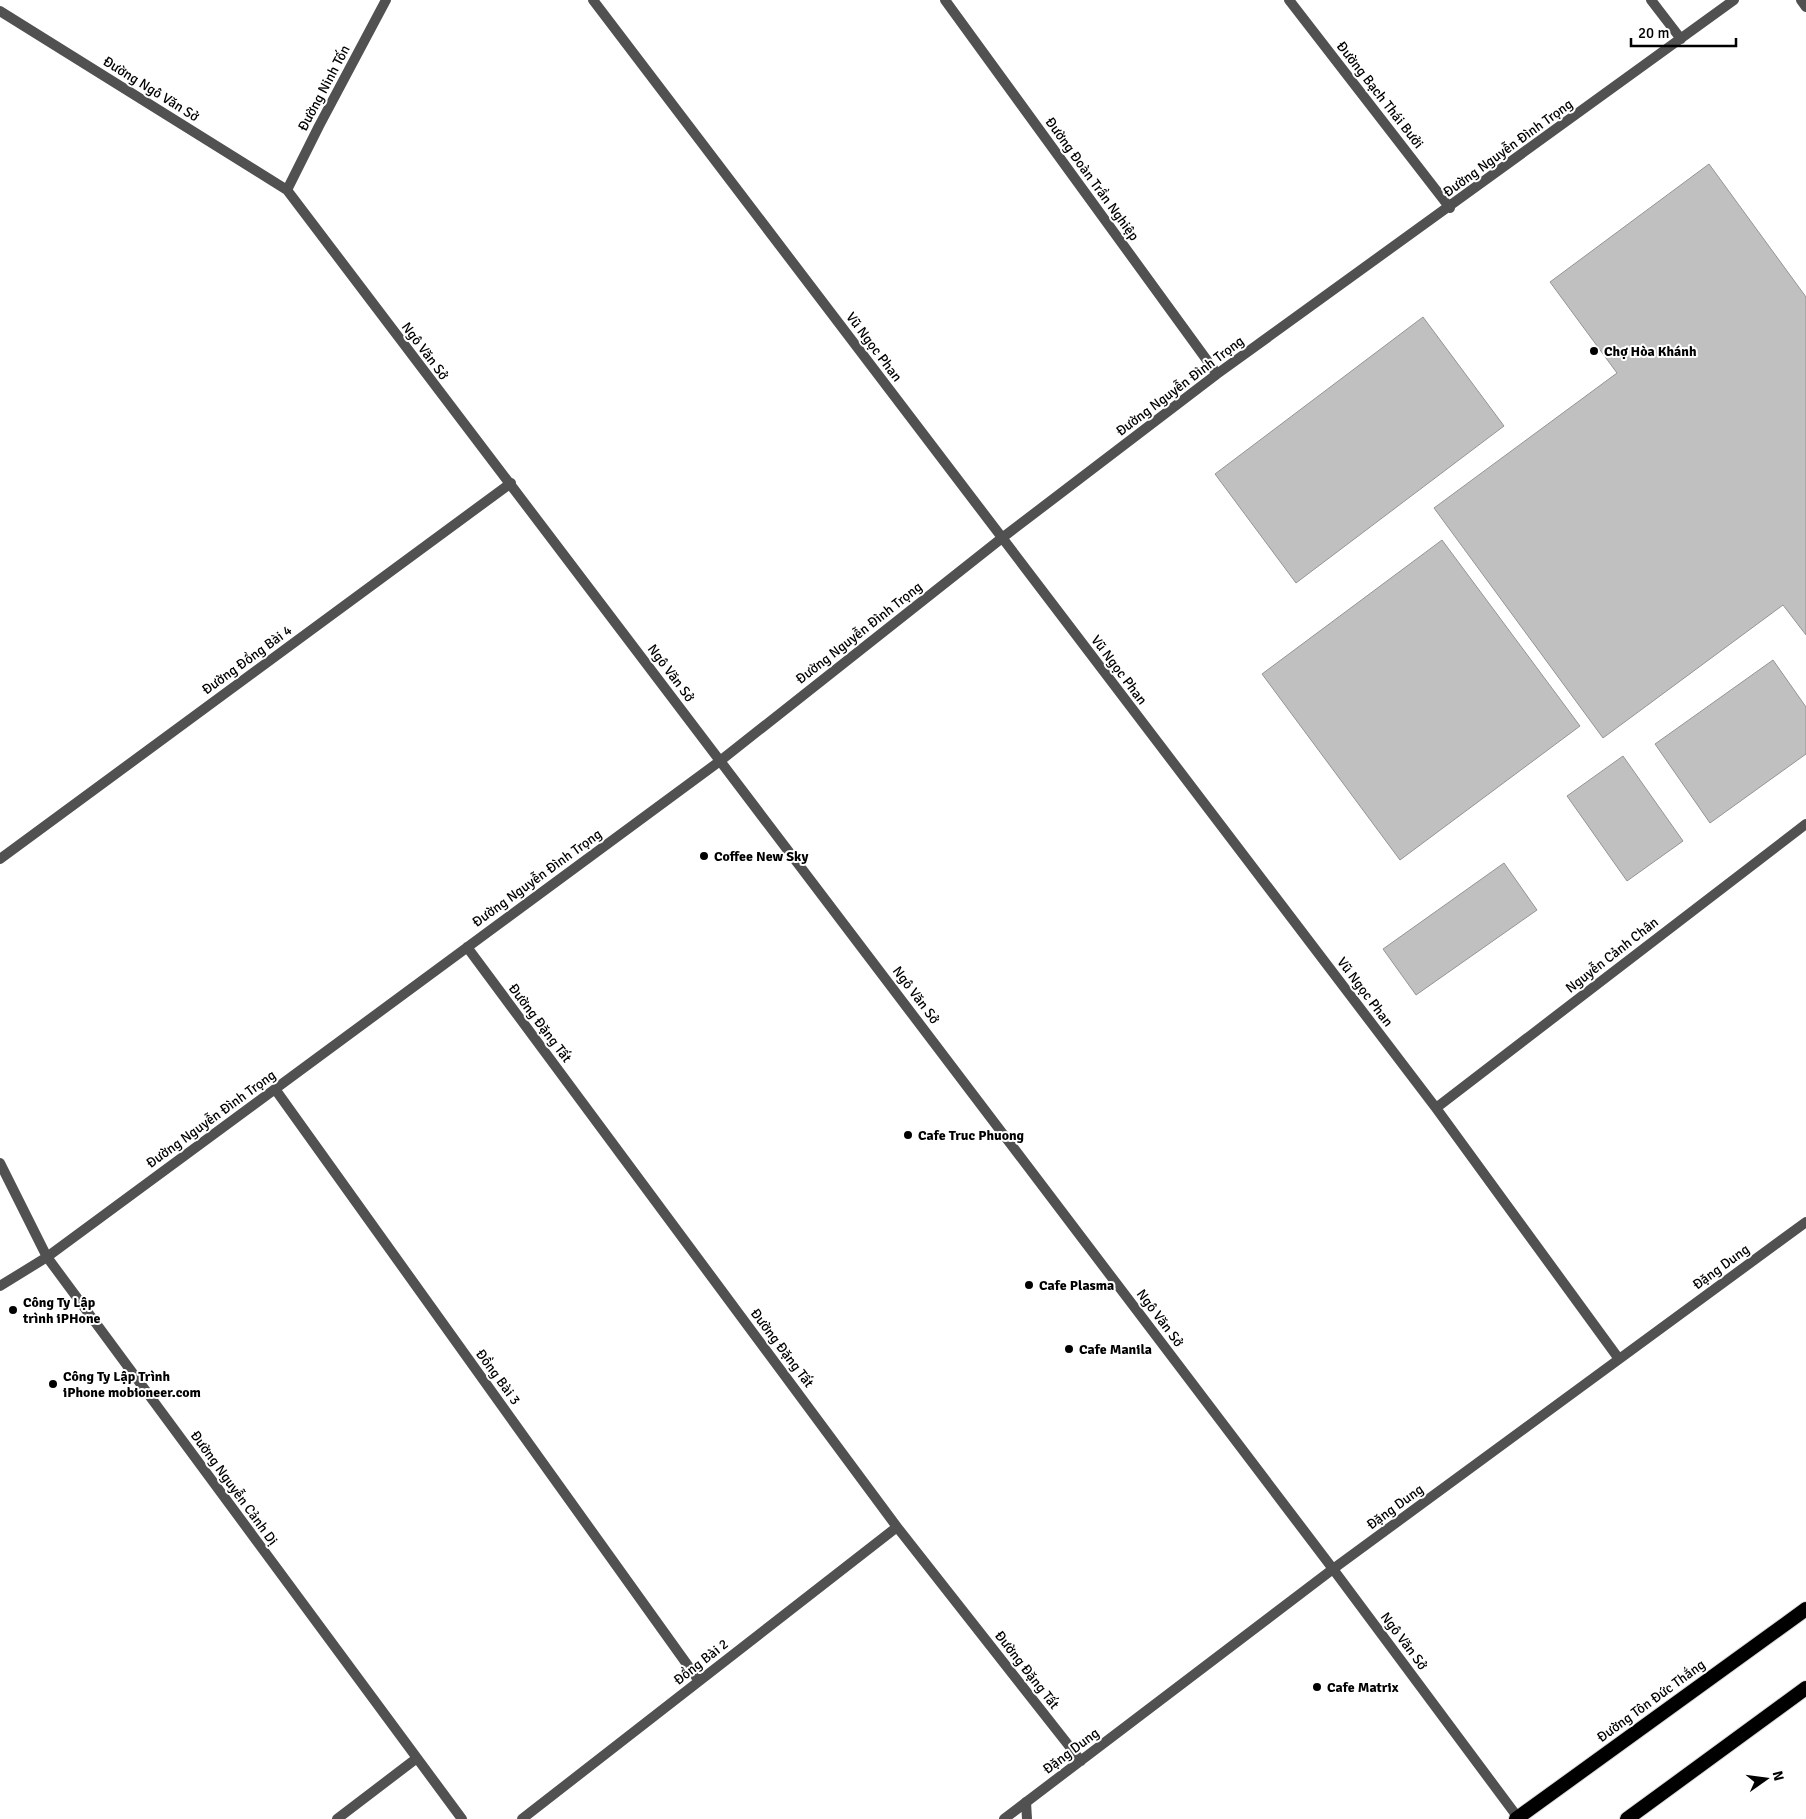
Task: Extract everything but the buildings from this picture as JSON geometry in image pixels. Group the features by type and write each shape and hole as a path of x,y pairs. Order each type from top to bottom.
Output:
{"highway":[{"name":"Đường Tôn Đức Thắng","path":"1518,1818 1806,1609"},
{"path":"1627,1819 1806,1688"}],"street":[{"name":"Đường Ninh Tốn","path":"287,190 386,0"},
{"name":"Vũ Ngọc Phan","path":"593,0 1436,1108 1619,1359"},
{"name":"Đường Đoàn Trần Nghiệp","path":"945,0 1217,374"},
{"name":"Đường Bạch Thái Bưởi","path":"1289,0 1450,208"},
{"path":"1651,0 1681,39"},
{"name":"Đường Nguyễn Đình Trọng","path":"0,1286 47,1257 720,761 1002,538 1217,374 1450,208 1734,0"},
{"path":"1801,0 1806,7"},
{"name":"Đường Ngô Văn Sở","path":"0,11 287,190"},
{"name":"Ngô Văn Sở","path":"287,190 1333,1569 1518,1818"},
{"name":"Đường Đồng Bài 4","path":"0,859 510,483"},
{"name":"Nguyễn Cảnh Chân","path":"1436,1108 1806,824"},
{"name":"Đường Đặng Tất","path":"467,947 897,1527 1081,1761"},
{"name":"Đồng Bài 3","path":"275,1089 699,1681"},
{"name":"Đường Nguyễn Cảnh Dị","path":"0,1163 47,1257 462,1819"},
{"name":"Đặng Dung","path":"1004,1819 1333,1569 1806,1222"},
{"name":"Đồng Bài 2","path":"522,1819 897,1527"},
{"path":"337,1819 417,1758"},
{"path":"1026,1802 1027,1819"}],"place":[{"name":"Chợ Hòa Khánh","path":"1594,351"},
{"name":"Coffee New Sky","path":"704,856"},
{"name":"Cafe Truc Phuong","path":"908,1135"},
{"name":"Cafe Plasma","path":"1029,1285"},
{"name":"Công Ty Lập trình iPHone","path":"13,1310"},
{"name":"Cafe Manila","path":"1069,1349"},
{"name":"Công Ty Lập Trình iPhone mobioneer.com","path":"53,1384"},
{"name":"Cafe Matrix","path":"1317,1687"}]}
